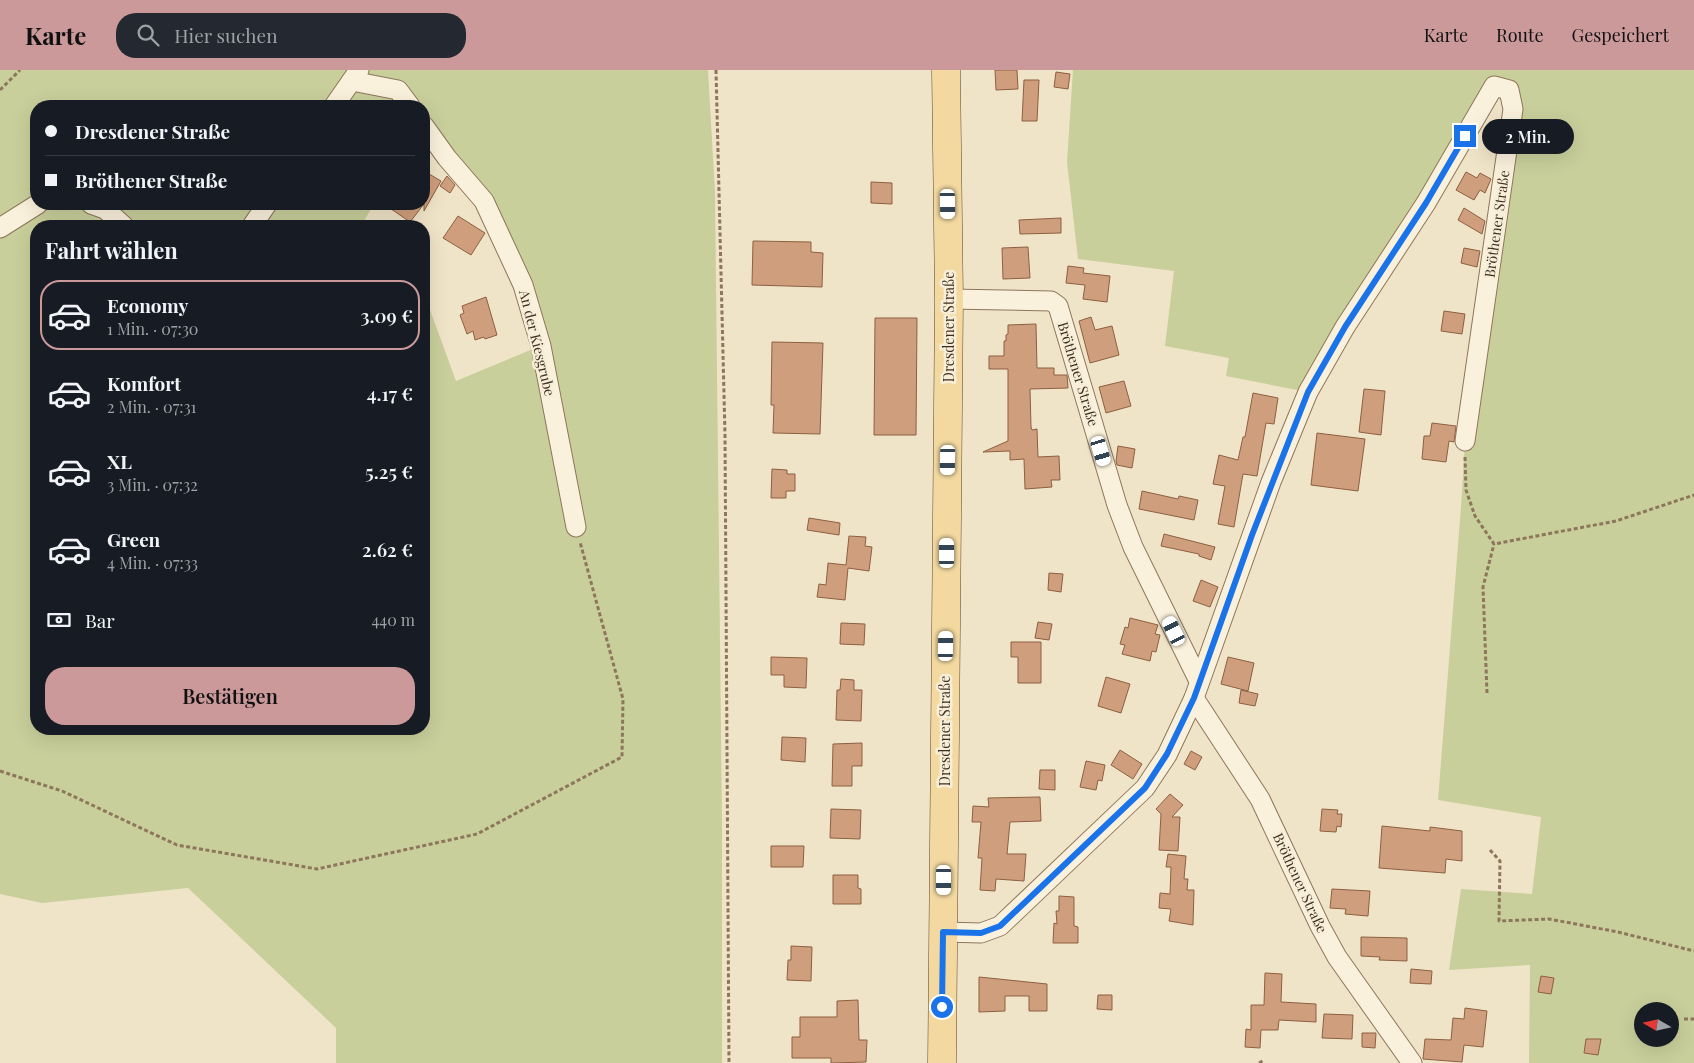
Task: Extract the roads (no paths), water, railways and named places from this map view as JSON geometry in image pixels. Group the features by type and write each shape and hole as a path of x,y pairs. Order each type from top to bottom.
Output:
{"main road":[{"name":"Dresdener Straße","path":"942,1063 949,300 946,70"}],"street":[{"path":"338,100 356,76 398,90 406,100"},
{"name":"Bröthener Straße","path":"943,932 981,933 1000,926 1145,788 1167,754 1197,690 1271,482 1308,392 1345,327 1426,203 1494,86 1509,90 1513,109 1465,442"},
{"name":"An der Kiesgrube","path":"430,135 446,158 484,201 523,285 541,346 576,527"},
{"path":"0,228 30,209"},
{"path":"106,210 117,220"},
{"name":"Bröthener Straße","path":"949,300 1051,301 1058,306 1117,505 1133,547 1197,690 1260,798 1336,957 1412,1063"}]}
